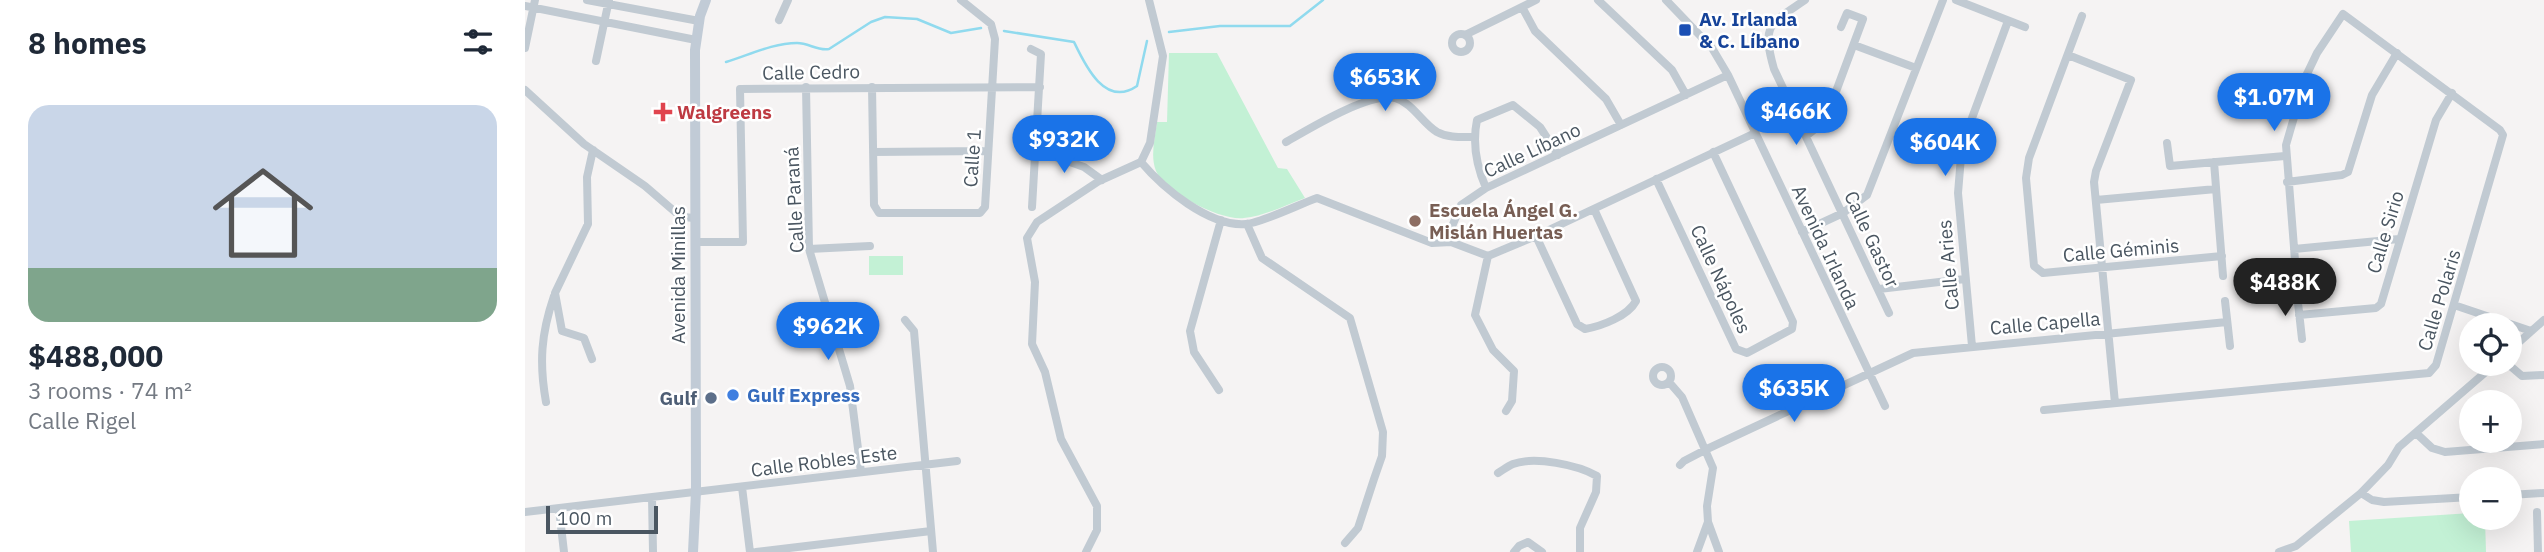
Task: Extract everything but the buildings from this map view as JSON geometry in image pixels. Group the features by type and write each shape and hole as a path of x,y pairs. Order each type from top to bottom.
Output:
{"street":[{"path":"587,0 609,2 699,22"},
{"name":"Avenida Minillas","path":"693,552 696,492 696,40 706,0"},
{"path":"779,20 788,0"},
{"name":"Calle 1","path":"873,152 874,205 879,213 980,213 985,207 994,47 991,24 961,0"},
{"path":"1086,552 1097,530 1097,506 1061,439 1045,372 1032,344 1035,282 1027,238 1037,222 1101,180 1141,162 1150,144 1163,56 1149,0"},
{"path":"1465,35 1536,0"},
{"path":"1598,0 1672,70 1686,94"},
{"name":"Avenida Irlanda","path":"1667,0 1712,48 1728,75 1885,406"},
{"name":"Calle Gastor","path":"1805,0 1774,20 1768,38 1774,69 1889,313"},
{"path":"1802,232 1843,213 1867,195 1943,0"},
{"path":"1956,0 2025,27"},
{"path":"596,61 609,2"},
{"path":"525,48 531,5 696,40"},
{"path":"1523,6 1535,30 1606,99 1621,125"},
{"path":"1806,136 1825,121 1863,19 1847,13 1841,27"},
{"name":"Calle Polaris","path":"2044,410 2429,373 2436,365 2503,138 2500,130 2343,14 2317,53 2306,76 2291,122 2285,156"},
{"name":"Calle Géminis","path":"2082,16 2034,145 2026,178 2034,266 2043,272 2222,256"},
{"name":"Calle Aries","path":"1972,346 1958,193 1962,145 2008,21"},
{"path":"1854,44 1916,68"},
{"path":"1031,49 1041,54 1032,207"},
{"path":"2287,181 2348,172 2372,95 2397,53"},
{"path":"2068,55 2131,80 2096,171 2096,201 2115,403"},
{"name":"Calle Líbano","path":"1451,242 1448,236 1461,205 1486,188 1728,75"},
{"path":"872,87 873,152 988,151"},
{"name":"Calle Cedro","path":"696,242 743,242 740,89 1040,87"},
{"name":"Calle Paraná","path":"806,88 809,249 850,386 861,472"},
{"path":"525,90 593,150 645,186 681,217 696,218"},
{"name":"Calle Sirio","path":"2299,315 2379,306 2436,120 2452,93"},
{"path":"1286,142 1336,114 1374,100 1394,98 1408,105 1437,131 1451,137 1474,137"},
{"path":"1486,188 1477,169 1474,137 1477,120 1513,105 1540,127 1558,155"},
{"path":"1141,162 1157,181 1185,204 1221,220 1247,224 1317,198 1432,243 1451,242 1487,256 1536,236 1755,133"},
{"path":"2167,144 2170,166 2285,156 2296,272"},
{"path":"546,402 542,379 544,327 555,293 589,224 587,177 593,150"},
{"path":"1036,150 1084,167 1101,180"},
{"name":"Calle Nápoles","path":"1656,179 1736,349 1747,353 1786,334 1792,329 1793,322 1713,152"},
{"path":"2214,162 2223,276"},
{"path":"2096,201 2216,189"},
{"path":"1536,236 1577,324 1585,329 1595,327 1631,310 1636,301 1594,209"},
{"path":"1219,390 1194,352 1190,331 1221,220"},
{"path":"1247,224 1262,258 1350,318 1383,432 1383,444 1382,456 1358,528 1345,543"},
{"path":"2294,249 2399,239"},
{"path":"809,249 870,246"},
{"path":"1487,256 1475,315 1493,350 1514,371 1512,401 1506,411"},
{"path":"1879,289 1965,279"},
{"path":"555,293 562,331 585,338 592,359"},
{"path":"2297,294 2302,339"},
{"path":"2225,301 2230,346"},
{"path":"2454,305 2532,331"},
{"path":"905,320 914,331 933,552"},
{"path":"2522,340 2544,320"},
{"name":"Calle Capella","path":"1680,465 1707,449 1913,353 2227,322"},
{"path":"2522,376 2544,375"},
{"path":"2279,552 2295,547 2361,493 2388,465 2399,447 2481,376"},
{"path":"1669,382 1682,397 1707,449 1713,468 1707,506 1708,522 1719,552"},
{"path":"2416,433 2432,447 2445,452 2544,444"},
{"name":"Calle Robles Este","path":"525,512 957,461"},
{"path":"1498,473 1512,464 1532,461 1583,468 1597,476 1596,492 1580,528 1580,552"},
{"path":"741,487 750,552"},
{"path":"2361,493 2372,500 2384,502 2459,498"},
{"path":"2522,494 2544,493"},
{"path":"652,497 653,552"},
{"path":"559,509 564,552"},
{"path":"2537,512 2538,552"},
{"path":"1697,552 1708,522"},
{"path":"757,552 932,531"},
{"path":"1514,552 1528,542 1542,552"}],"green space":[{"path":"1169,53 1217,53 1278,168 1287,169 1305,198 1260,215 1234,218 1194,204 1161,179 1154,165 1153,147 1157,122 1167,122"},
{"path":"869,256 903,256 903,275 869,275"},
{"path":"2459,514 2459,530 2485,530 2486,552 2351,552 2349,521"}],"waterway":[{"path":"1169,32 1220,26 1290,26 1323,0"},
{"path":"726,62 770,47 788,44 801,43 829,49 871,22 885,17 917,19 951,33 981,28"},
{"path":"1004,31 1074,42 1090,72 1106,88 1115,92 1137,86 1147,41"}],"place":[{"name":"Av. Irlanda & C. Líbano","path":"1685,30"},
{"name":"Walgreens","path":"663,112"},
{"name":"Escuela Ángel G. Mislán Huertas","path":"1415,221"},
{"name":"Gulf Express","path":"733,395"},
{"name":"Gulf","path":"711,398"}]}
